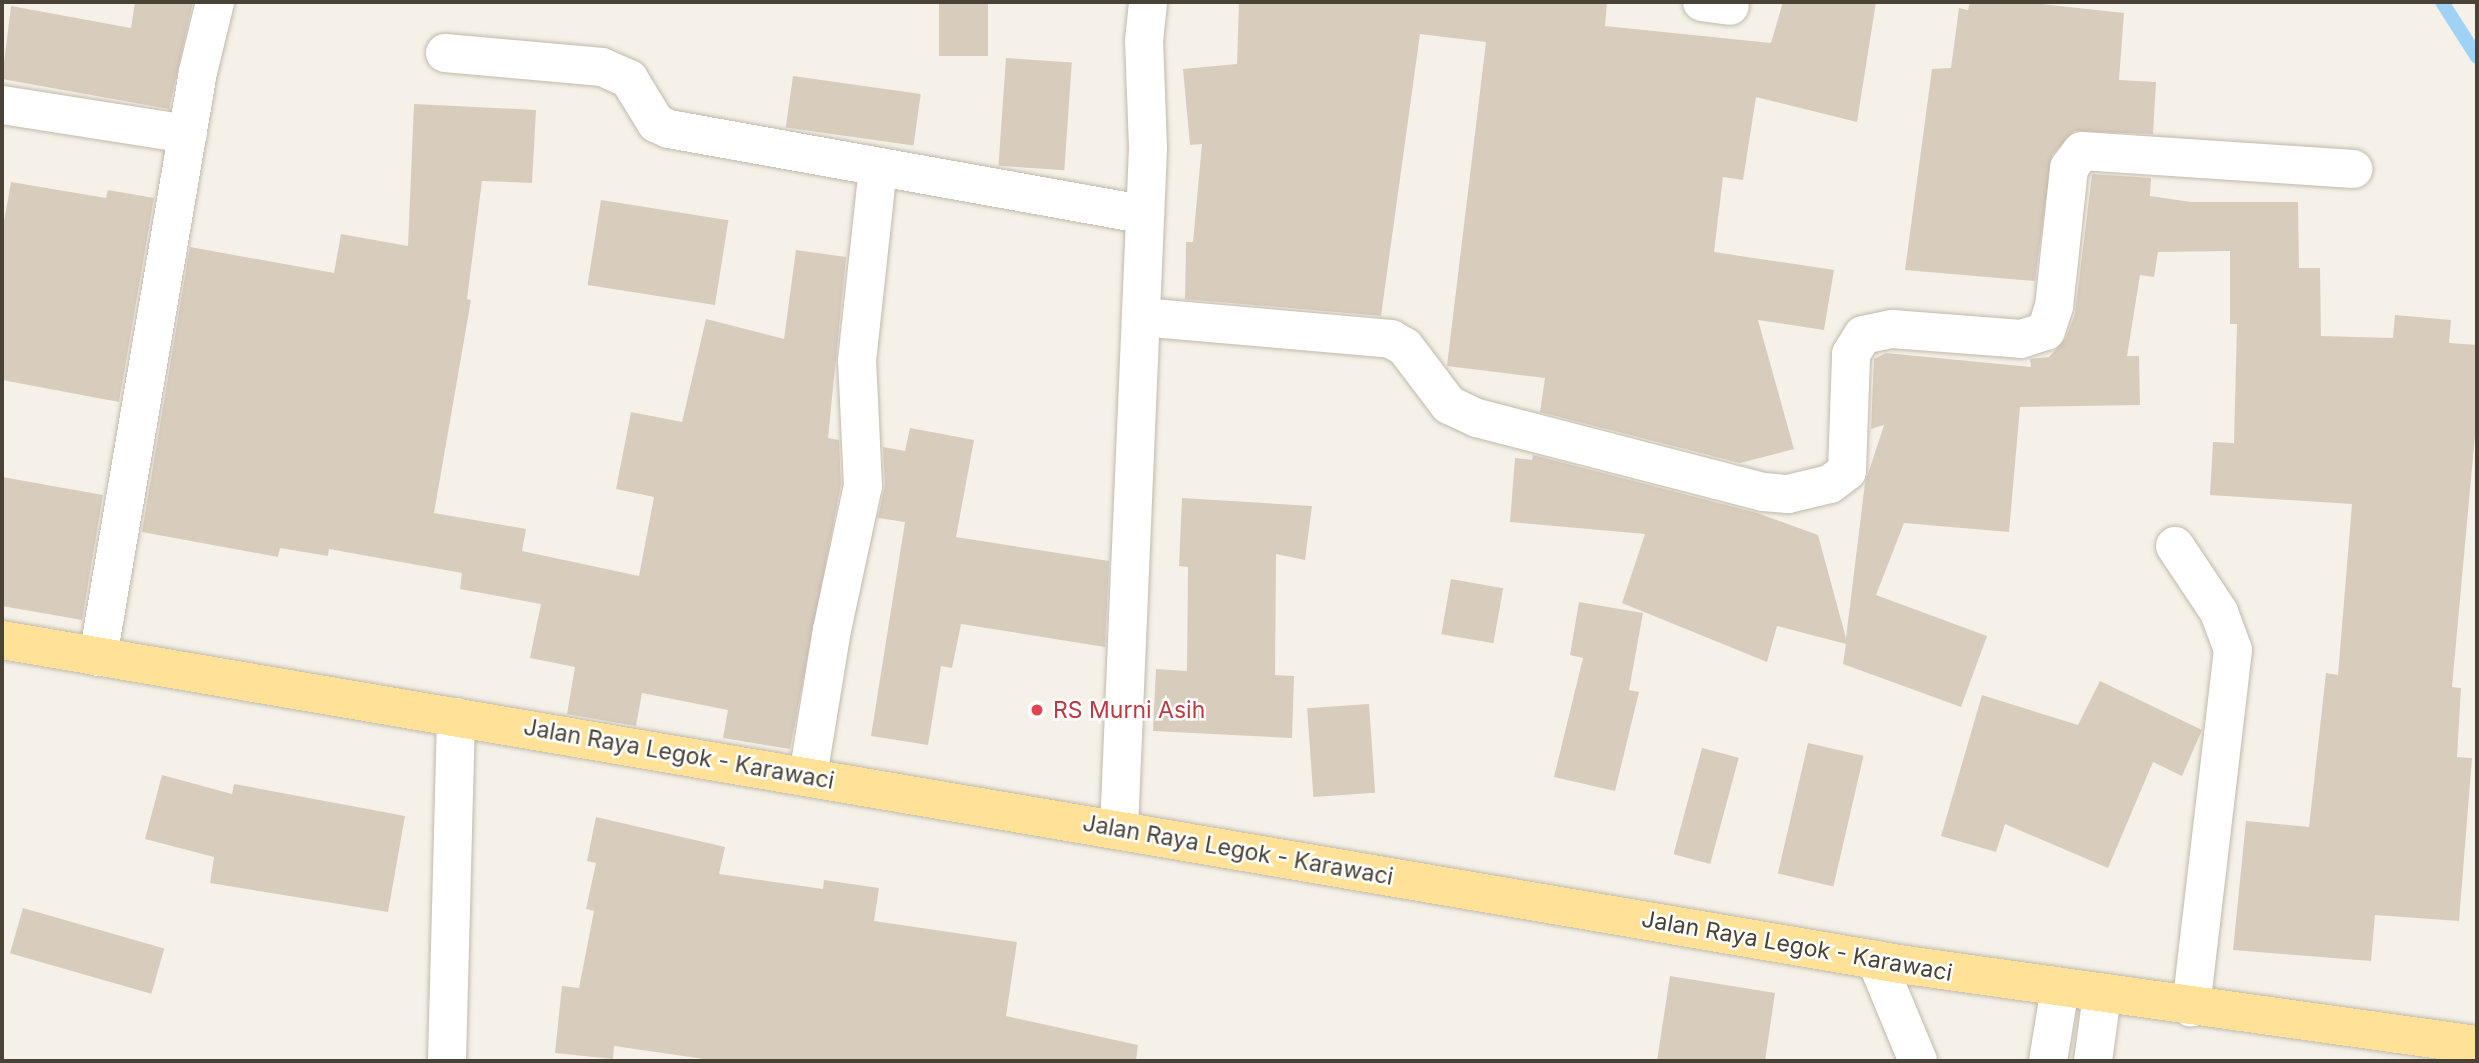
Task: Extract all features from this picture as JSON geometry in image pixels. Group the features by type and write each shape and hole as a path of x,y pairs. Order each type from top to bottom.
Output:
{"main road":[{"name":"Jalan Raya Legok - Karawaci","path":"2,640 1876,960 2191,1008 2477,1045"}],"street":[{"path":"98,657 188,134 215,2"},
{"path":"1119,829 1145,215 1148,2"},
{"path":"445,53 602,67 629,79 656,123 669,129 1145,215"},
{"path":"2,104 188,134"},
{"path":"1141,317 1391,339 1405,347 1449,405 1477,418 1765,492 1788,494 1829,484 1847,471 1851,354 1863,335 1892,329 2021,339 2046,331 2054,307 2069,168 2082,151 2353,169"},
{"path":"808,776 832,630 863,486 857,361 878,167"},
{"path":"2175,546 2219,612 2233,650 2191,1008"},
{"path":"447,1061 456,717"},
{"path":"1876,960 1918,1061"},
{"path":"2048,1061 2060,988"},
{"path":"2093,1061 2102,995"}],"building":[{"path":"135,2 193,2 169,109 2,79 11,6 131,28"},
{"path":"939,2 988,2 988,56 939,56"},
{"path":"1239,2 1607,2 1605,26 1771,43 1783,2 1876,2 1857,122 1756,97 1743,180 1723,177 1714,252 1834,270 1824,330 1758,320 1794,449 1740,463 1540,412 1545,378 1447,366 1486,42 1420,34 1381,316 1185,299 1186,242 1193,242 1202,144 1190,145 1183,69 1237,64"},
{"path":"1970,2 2022,2 2124,13 2119,80 2156,82 2153,134 2074,131 2052,155 2035,281 1905,270 1932,69 1951,68 1959,8 1968,10"},
{"path":"1006,58 1072,63 1064,170 998,166"},
{"path":"793,76 921,94 914,145 786,127"},
{"path":"414,104 536,110 532,183 482,181 467,299 471,300 434,513 526,529 522,551 639,576 654,497 616,489 631,412 682,422 706,319 784,339 796,250 846,257 828,438 839,440 841,484 790,749 723,738 728,710 642,693 636,726 567,714 575,667 530,658 541,604 460,589 462,573 329,549 328,556 280,548 278,557 142,532 190,247 334,273 341,234 408,246"},
{"path":"2092,174 2151,178 2150,196 2191,202 2298,202 2299,268 2320,268 2321,336 2393,338 2395,315 2451,320 2449,343 2477,345 2477,413 2452,687 2461,688 2457,757 2472,758 2459,921 2375,915 2371,961 2233,950 2246,821 2309,827 2326,673 2338,675 2352,504 2210,495 2213,442 2234,443 2237,324 2230,324 2230,251 2158,252 2154,277 2140,275 2127,356 2139,356 2140,405 2020,407 2009,532 1904,523 1876,595 1987,636 1961,707 1843,664 1846,644 1777,626 1767,662 1622,603 1645,534 1510,522 1515,458 1532,460 1533,455 1757,513 1818,535 1846,638 1865,483 1884,425 1871,429 1874,359 1886,353 2031,367 2030,359 2049,357 2066,338 2075,314"},
{"path":"11,182 106,198 108,190 154,198 119,402 2,380 2,233"},
{"path":"601,200 728,220 715,305 588,285"},
{"path":"910,428 974,440 956,537 1109,561 1105,647 961,624 952,668 941,666 928,745 871,736 905,522 878,518 885,485 883,447 905,451"},
{"path":"2,477 103,495 82,620 2,606"},
{"path":"1182,498 1312,506 1305,560 1276,554 1275,675 1294,676 1292,738 1153,731 1156,669 1187,671 1188,567 1179,566"},
{"path":"1451,579 1503,588 1493,643 1441,634"},
{"path":"1579,602 1643,613 1629,690 1639,692 1615,791 1554,777 1583,658 1570,655"},
{"path":"2100,681 2202,730 2182,776 2153,762 2108,868 2005,824 1996,852 1941,836 1982,695 2078,725"},
{"path":"1369,704 1375,793 1313,797 1307,708"},
{"path":"1808,743 1864,756 1833,886 1778,874"},
{"path":"1702,748 1739,758 1710,864 1674,854"},
{"path":"162,775 232,794 234,784 405,816 388,912 210,883 214,857 145,839"},
{"path":"596,817 725,847 719,874 823,889 824,880 879,888 874,921 1017,942 1006,1016 1138,1045 1136,1061 718,1061 614,1046 613,1059 555,1053 562,986 579,988 594,911 586,909 596,863 587,861"},
{"path":"23,908 164,949 151,994 10,953"},
{"path":"1670,976 1775,993 1765,1061 1657,1061"}],"waterway":[{"path":"2442,2 2477,57"}],"place":[{"name":"RS Murni Asih","path":"1037,710"}]}
